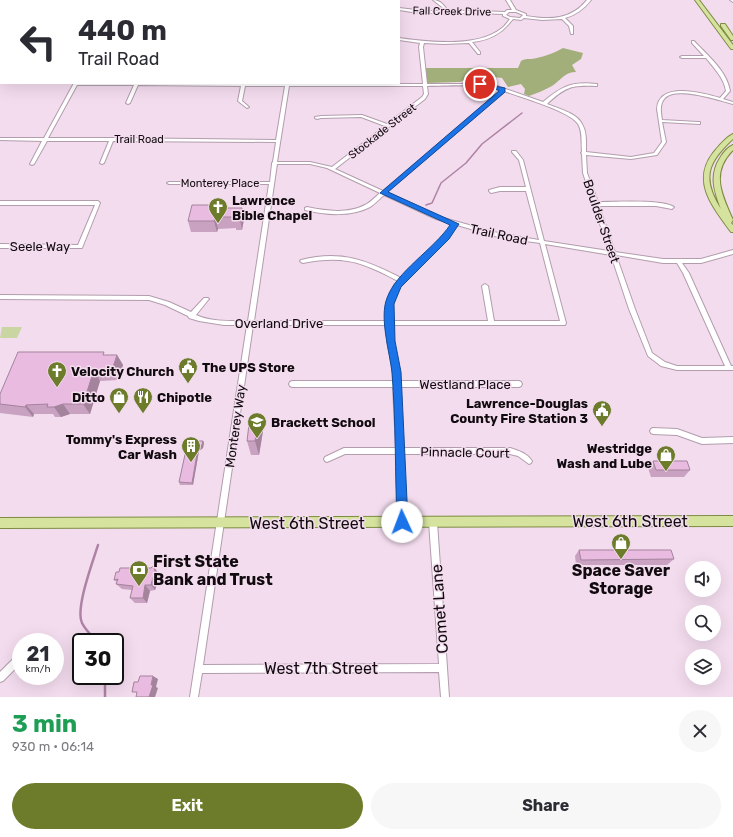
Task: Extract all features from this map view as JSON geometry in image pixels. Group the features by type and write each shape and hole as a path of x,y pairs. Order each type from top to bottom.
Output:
{"main road":[{"path":"697,0 733,48"},
{"path":"704,0 733,39"},
{"path":"733,136 714,153 709,162 706,174 707,187 711,198 733,229"},
{"path":"733,147 720,162 716,177 719,192 733,229"},
{"name":"West 6th Street","path":"0,523 733,521"}],"street":[{"path":"435,0 443,6 447,12"},
{"path":"508,0 514,10"},
{"path":"524,17 522,13 514,10 504,13 507,17 512,19 524,17 543,19 564,18 578,13 589,0"},
{"name":"Fall Creek Drive","path":"400,9 426,13 479,11 504,13"},
{"path":"564,18 571,26 572,33"},
{"path":"400,39 449,43 469,41 496,33 506,27 512,19"},
{"path":"469,41 479,53"},
{"name":"Stockade Street","path":"332,169 423,99 426,94 420,47 422,42"},
{"path":"693,42 728,88 728,91 721,100"},
{"path":"682,57 706,58"},
{"path":"32,164 76,84"},
{"name":"Boulder Street","path":"76,84 480,84 503,89 569,114 578,120 583,132 585,173 647,349 654,358 661,363 677,368 731,368"},
{"path":"128,103 136,84"},
{"path":"243,84 240,101 247,107"},
{"name":"Monterey Way","path":"194,697 287,84"},
{"path":"544,104 564,87 575,84 596,85"},
{"path":"307,209 318,212 355,211 369,205 502,92 503,89"},
{"path":"583,153 631,158 655,154 664,142 660,103 670,95 695,93 733,103"},
{"path":"316,118 362,116 388,126"},
{"path":"661,121 698,123"},
{"name":"Trail Road","path":"0,139 278,141"},
{"path":"102,163 112,139"},
{"path":"514,152 521,160 527,189 542,243"},
{"name":"Trail Road","path":"274,163 310,163 332,169 455,224 488,233 542,243 679,262 714,259 733,252"},
{"name":"Monterey Place","path":"169,183 271,183"},
{"path":"491,191 500,189 527,189"},
{"name":"Seele Way","path":"0,203 98,203 80,246 0,246"},
{"path":"596,204 656,204 672,207"},
{"path":"402,522 397,384 390,341 391,298 402,281 446,238 455,224"},
{"name":"Overland Drive","path":"0,297 149,298 168,302 191,316 215,322 563,323 542,243"},
{"path":"304,261 314,259 345,258 359,260 402,281"},
{"path":"679,262 686,273 731,368"},
{"path":"485,286 491,322"},
{"path":"191,316 206,300"},
{"name":"Westland Place","path":"292,384 518,384"},
{"path":"653,431 677,432 702,441 733,440"},
{"name":"Pinnacle Court","path":"327,459 344,451 510,451 520,454 528,461"},
{"name":"Comet Lane","path":"433,522 445,697"},
{"path":"0,678 12,666"},
{"name":"West 7th Street","path":"199,669 443,668"}],"green space":[{"path":"563,48 583,53 581,59 572,65 576,72 569,73 552,86 529,96 524,94 525,89 521,84 508,87 502,78 476,75 460,82 427,83 425,68 518,68 522,60 543,56"},
{"path":"2,327 22,327 17,338 0,338"}],"building":[{"path":"192,205 218,205 218,208 242,208 240,218 215,217 214,221 188,221"},
{"name":"Velocity Church","path":"18,352 104,352 103,355 117,355 112,370 94,370 83,404 63,404 54,407 47,407 48,404 26,405 25,407 0,404 0,394"},
{"path":"250,416 259,416 255,441 247,441"},
{"name":"Tommy's Express Car Wash","path":"188,441 203,441 202,445 198,448 192,483 179,482"},
{"path":"653,461 687,461 690,470 656,470"},
{"path":"579,550 671,550 674,559 581,560"},
{"name":"First State Bank and Trust","path":"153,566 155,570 151,585 145,585 143,598 130,598 133,586 116,584 118,579 114,580 116,572 119,572 120,568 151,568"},
{"path":"140,676 153,676 151,685 153,685 149,697 136,697 137,692 132,692 134,682 138,682"}],"waterway":[{"path":"426,205 432,203 441,183 466,163 482,144 522,113"},
{"path":"89,633 82,623 80,616 83,596 98,545"},
{"path":"105,685 105,697"}],"place":[{"name":"Lawrence Bible Chapel","path":"218,224"},
{"name":"The UPS Store","path":"188,384"},
{"name":"Velocity Church","path":"57,388"},
{"name":"Ditto","path":"119,414"},
{"name":"Chipotle","path":"143,414"},
{"name":"Lawrence-Douglas County Fire Station 3","path":"602,427"},
{"name":"Brackett School","path":"257,439"},
{"name":"Tommy's Express Car Wash","path":"191,463"},
{"name":"Westridge Wash and Lube","path":"666,472"},
{"name":"Space Saver Storage","path":"621,560"},
{"name":"First State Bank and Trust","path":"139,587"}],"route":[{"path":"402,522 396,372 390,341 391,298 397,285 446,238 455,224 438,218 383,193 502,92 503,89 480,84"}]}
